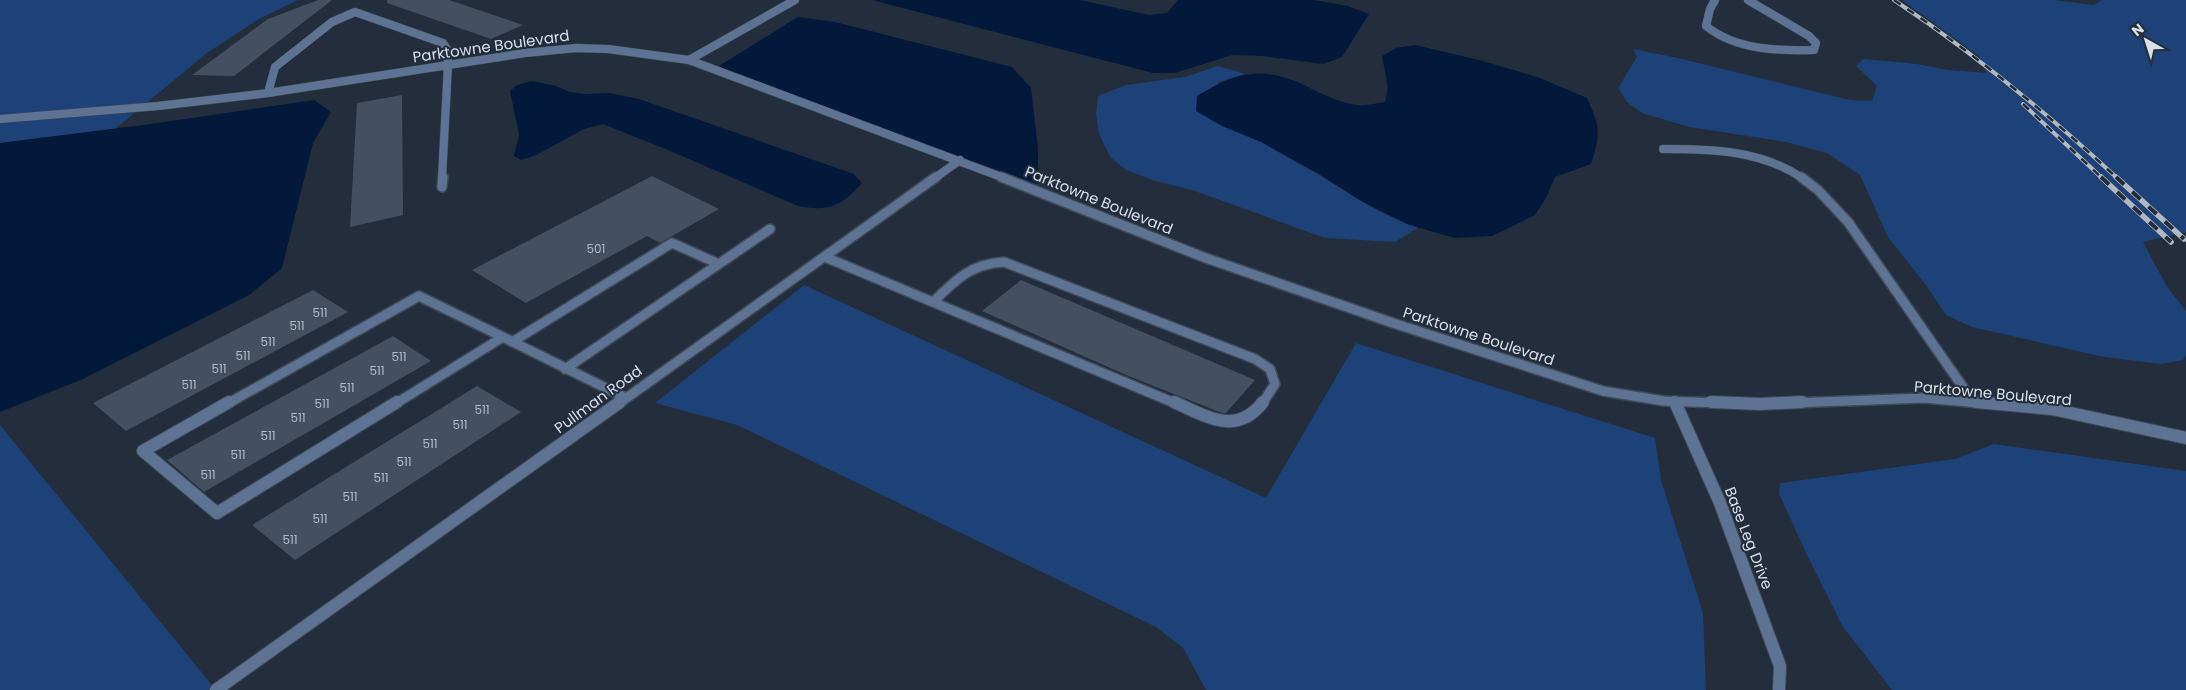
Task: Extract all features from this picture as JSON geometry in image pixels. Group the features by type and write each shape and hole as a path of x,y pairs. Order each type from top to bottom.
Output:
{"lane":[{"path":"689,60 795,0"},
{"path":"1715,0 1706,26 1713,33 1726,40 1785,51 1814,50 1816,42 1810,36 1769,14 1748,0"},
{"path":"268,93 275,67 332,22 355,12 443,43 447,49 448,65 442,186"},
{"name":"Parktowne Boulevard","path":"0,119 158,106 268,93 448,65 576,48 608,49 689,60 960,160 1203,257 1393,323 1603,391 1674,401 1760,404 1924,398 2052,410 2186,438"},
{"path":"1663,149 1707,149 1762,158 1793,172 1814,186 1860,237 1974,403"},
{"name":"Pullman Road","path":"216,690 960,160"},
{"path":"565,369 770,229"},
{"path":"626,398 565,369 507,340 419,296 143,451 218,514 507,340 672,243 719,264"},
{"path":"825,256 933,302 1221,422 1235,422 1254,414 1275,384 1270,370 1255,359 1004,262 978,264 933,302"},
{"name":"Base Leg Drive","path":"1674,401 1720,503 1780,666 1779,690"}],"shaded area":[{"path":"0,0 298,0 259,19 207,53 115,129 0,143"},
{"path":"872,0 1080,0 1149,15 1167,13 1178,0 1314,0 1348,6 1369,14 1342,57 1323,64 1263,56 1232,55 1175,73 1153,73"},
{"path":"1902,0 2054,0 2094,5 2102,0 2186,0 2186,232 2143,242 2166,285 2186,311 2186,355 2183,360 2161,364 2104,357 1972,327 1946,315 1925,284 1888,237 1860,175 1827,153 1786,142 1689,127 1642,113 1627,102 1618,88 1637,57 1633,49 1678,58 1850,100 1872,101 1877,86 1856,66 1863,59 1987,73 1979,56"},
{"path":"798,17 835,22 1012,67 1031,88 1038,148 1038,184 729,77 719,66"},
{"path":"1415,45 1483,61 1540,78 1587,98 1595,116 1598,130 1591,164 1555,177 1547,196 1535,215 1492,236 1455,238 1409,225 1363,202 1319,174 1261,142 1222,126 1196,111 1197,96 1225,81 1251,74 1265,74 1293,80 1333,98 1352,104 1364,105 1385,102 1388,87 1382,56 1396,48"},
{"path":"1218,66 1245,74 1219,82 1196,111 1262,142 1389,216 1419,227 1395,242 1325,238 1192,190 1156,181 1126,170 1110,157 1099,134 1096,114 1098,96 1126,85 1185,77"},
{"path":"532,81 556,86 570,92 587,94 610,93 639,99 854,174 862,183 848,197 834,205 818,208 798,206 603,124 584,129 536,155 521,160 514,156 519,135 510,91 517,85"},
{"path":"314,100 331,112 313,143 282,268 249,295 83,379 0,412 0,143 151,124"},
{"path":"804,285 1266,498 1356,343 1655,438 1661,480 1703,613 1706,690 1206,690 1183,648 1156,627 737,425 655,403"},
{"path":"0,425 216,690 0,690"},
{"path":"1994,444 2186,471 2186,690 1892,690 1843,627 1779,494 1780,483 1955,459"}],"building":[{"path":"318,0 332,0 234,76 192,75 268,19"},
{"path":"387,0 449,0 523,25 491,39 387,3"},
{"path":"402,95 403,215 350,227 357,103"},
{"path":"652,176 719,209 660,243 647,236 526,303 472,270"},
{"path":"1021,280 1255,380 1226,413 1222,413 1126,375 982,311"},
{"path":"313,290 348,312 126,431 93,403"},
{"path":"393,336 431,361 204,492 167,460"},
{"path":"477,386 521,412 295,560 252,525"}],"railway":[{"path":"1894,0 1981,62 2064,130 2117,178"},
{"path":"2023,104 2102,178"},
{"path":"2101,177 2171,242"},
{"path":"2116,177 2184,239"}]}
